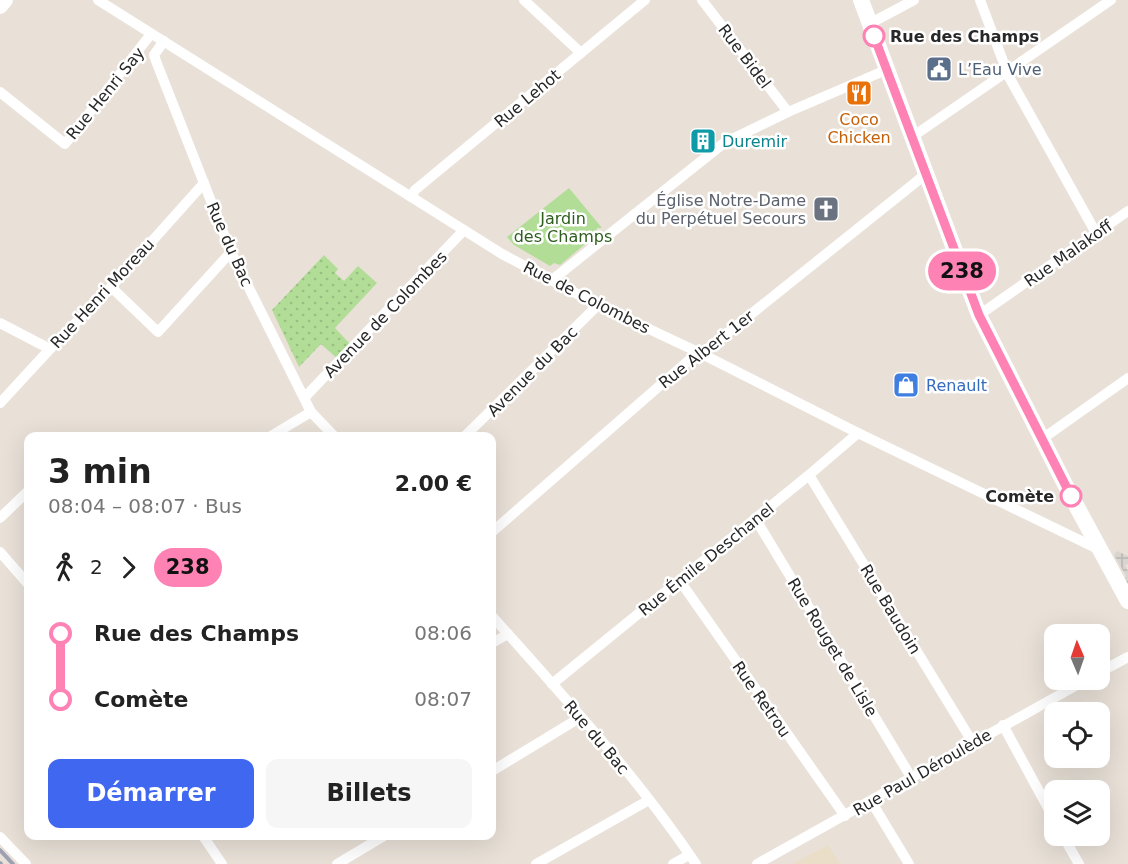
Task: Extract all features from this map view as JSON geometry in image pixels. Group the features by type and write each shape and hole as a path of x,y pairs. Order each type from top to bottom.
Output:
{"main road":[{"path":"0,6 5,0"},
{"path":"861,0 979,315 1100,550 1127,596"}],"street":[{"name":"Rue de Colombes","path":"98,0 502,254 598,305 1100,550"},
{"path":"524,0 581,53"},
{"name":"Rue Lehot","path":"411,197 415,190 645,0"},
{"name":"Rue Bidel","path":"702,0 788,112"},
{"path":"869,24 915,0"},
{"path":"980,0 1007,71 1096,233"},
{"path":"912,137 1111,0"},
{"name":"Rue Henri Say","path":"0,92 65,144 151,34"},
{"path":"139,51 150,51 154,55 164,41"},
{"name":"Rue du Bac","path":"154,55 231,252 311,412 330,432"},
{"path":"552,280 724,143 788,112 886,70"},
{"name":"Rue Albert 1er","path":"496,529 688,361 926,174"},
{"name":"Rue Henri Moreau","path":"0,403 111,287 204,183"},
{"name":"Rue Malakoff","path":"979,315 1128,211"},
{"name":"Avenue de Colombes","path":"305,397 464,230"},
{"path":"111,287 158,332 231,252"},
{"name":"Avenue du Bac","path":"469,432 598,305"},
{"path":"0,323 50,349"},
{"path":"1042,438 1128,378"},
{"path":"278,432 311,412"},
{"name":"Rue Émile Deschanel","path":"552,684 809,476 858,433"},
{"name":"Rue Baudoin","path":"809,476 973,743"},
{"path":"0,518 24,495"},
{"name":"Rue Rouget de Lisle","path":"755,518 911,777"},
{"path":"0,552 24,579"},
{"name":"Rue Retrou","path":"680,581 844,816"},
{"name":"Rue du Bac","path":"496,620 581,717 649,800 692,859"},
{"path":"496,641 508,634"},
{"path":"1110,667 1128,657"},
{"name":"Rue Paul Déroulède","path":"758,864 1068,690"},
{"path":"496,769 581,717"},
{"path":"1003,725 1044,801"},
{"path":"537,864 649,800"},
{"path":"871,801 909,864"},
{"path":"0,837 26,864"},
{"path":"206,840 222,864"},
{"path":"337,864 377,840"},
{"path":"1069,846 1079,864"},
{"path":"673,864 692,859"}],"shaded area":[{"path":"1117,551 1128,556 1128,564 1125,565 1128,571 1128,584 1123,579 1126,576 1114,555"},
{"path":"828,845 840,864 792,864"}],"green space":[{"name":"Jardin des Champs","path":"569,188 602,228 597,228 596,235 560,265 554,263 550,266 514,245 507,237"},
{"path":"324,255 338,269 335,273 344,281 358,266 377,283 335,328 352,346 339,360 321,344 299,367 272,310"}],"railway":[{"path":"0,850 13,864"}],"bus line":[{"name":"238","path":"874,36 979,315 1071,496"}],"place":[{"name":"Rue des Champs","path":"874,36"},
{"name":"L’Eau Vive","path":"939,69"},
{"name":"Coco Chicken","path":"859,93"},
{"name":"Duremir","path":"703,141"},
{"name":"Église Notre-Dame du Perpétuel Secours","path":"826,209"},
{"name":"Renault","path":"906,385"},
{"name":"Comète","path":"1071,496"}]}
